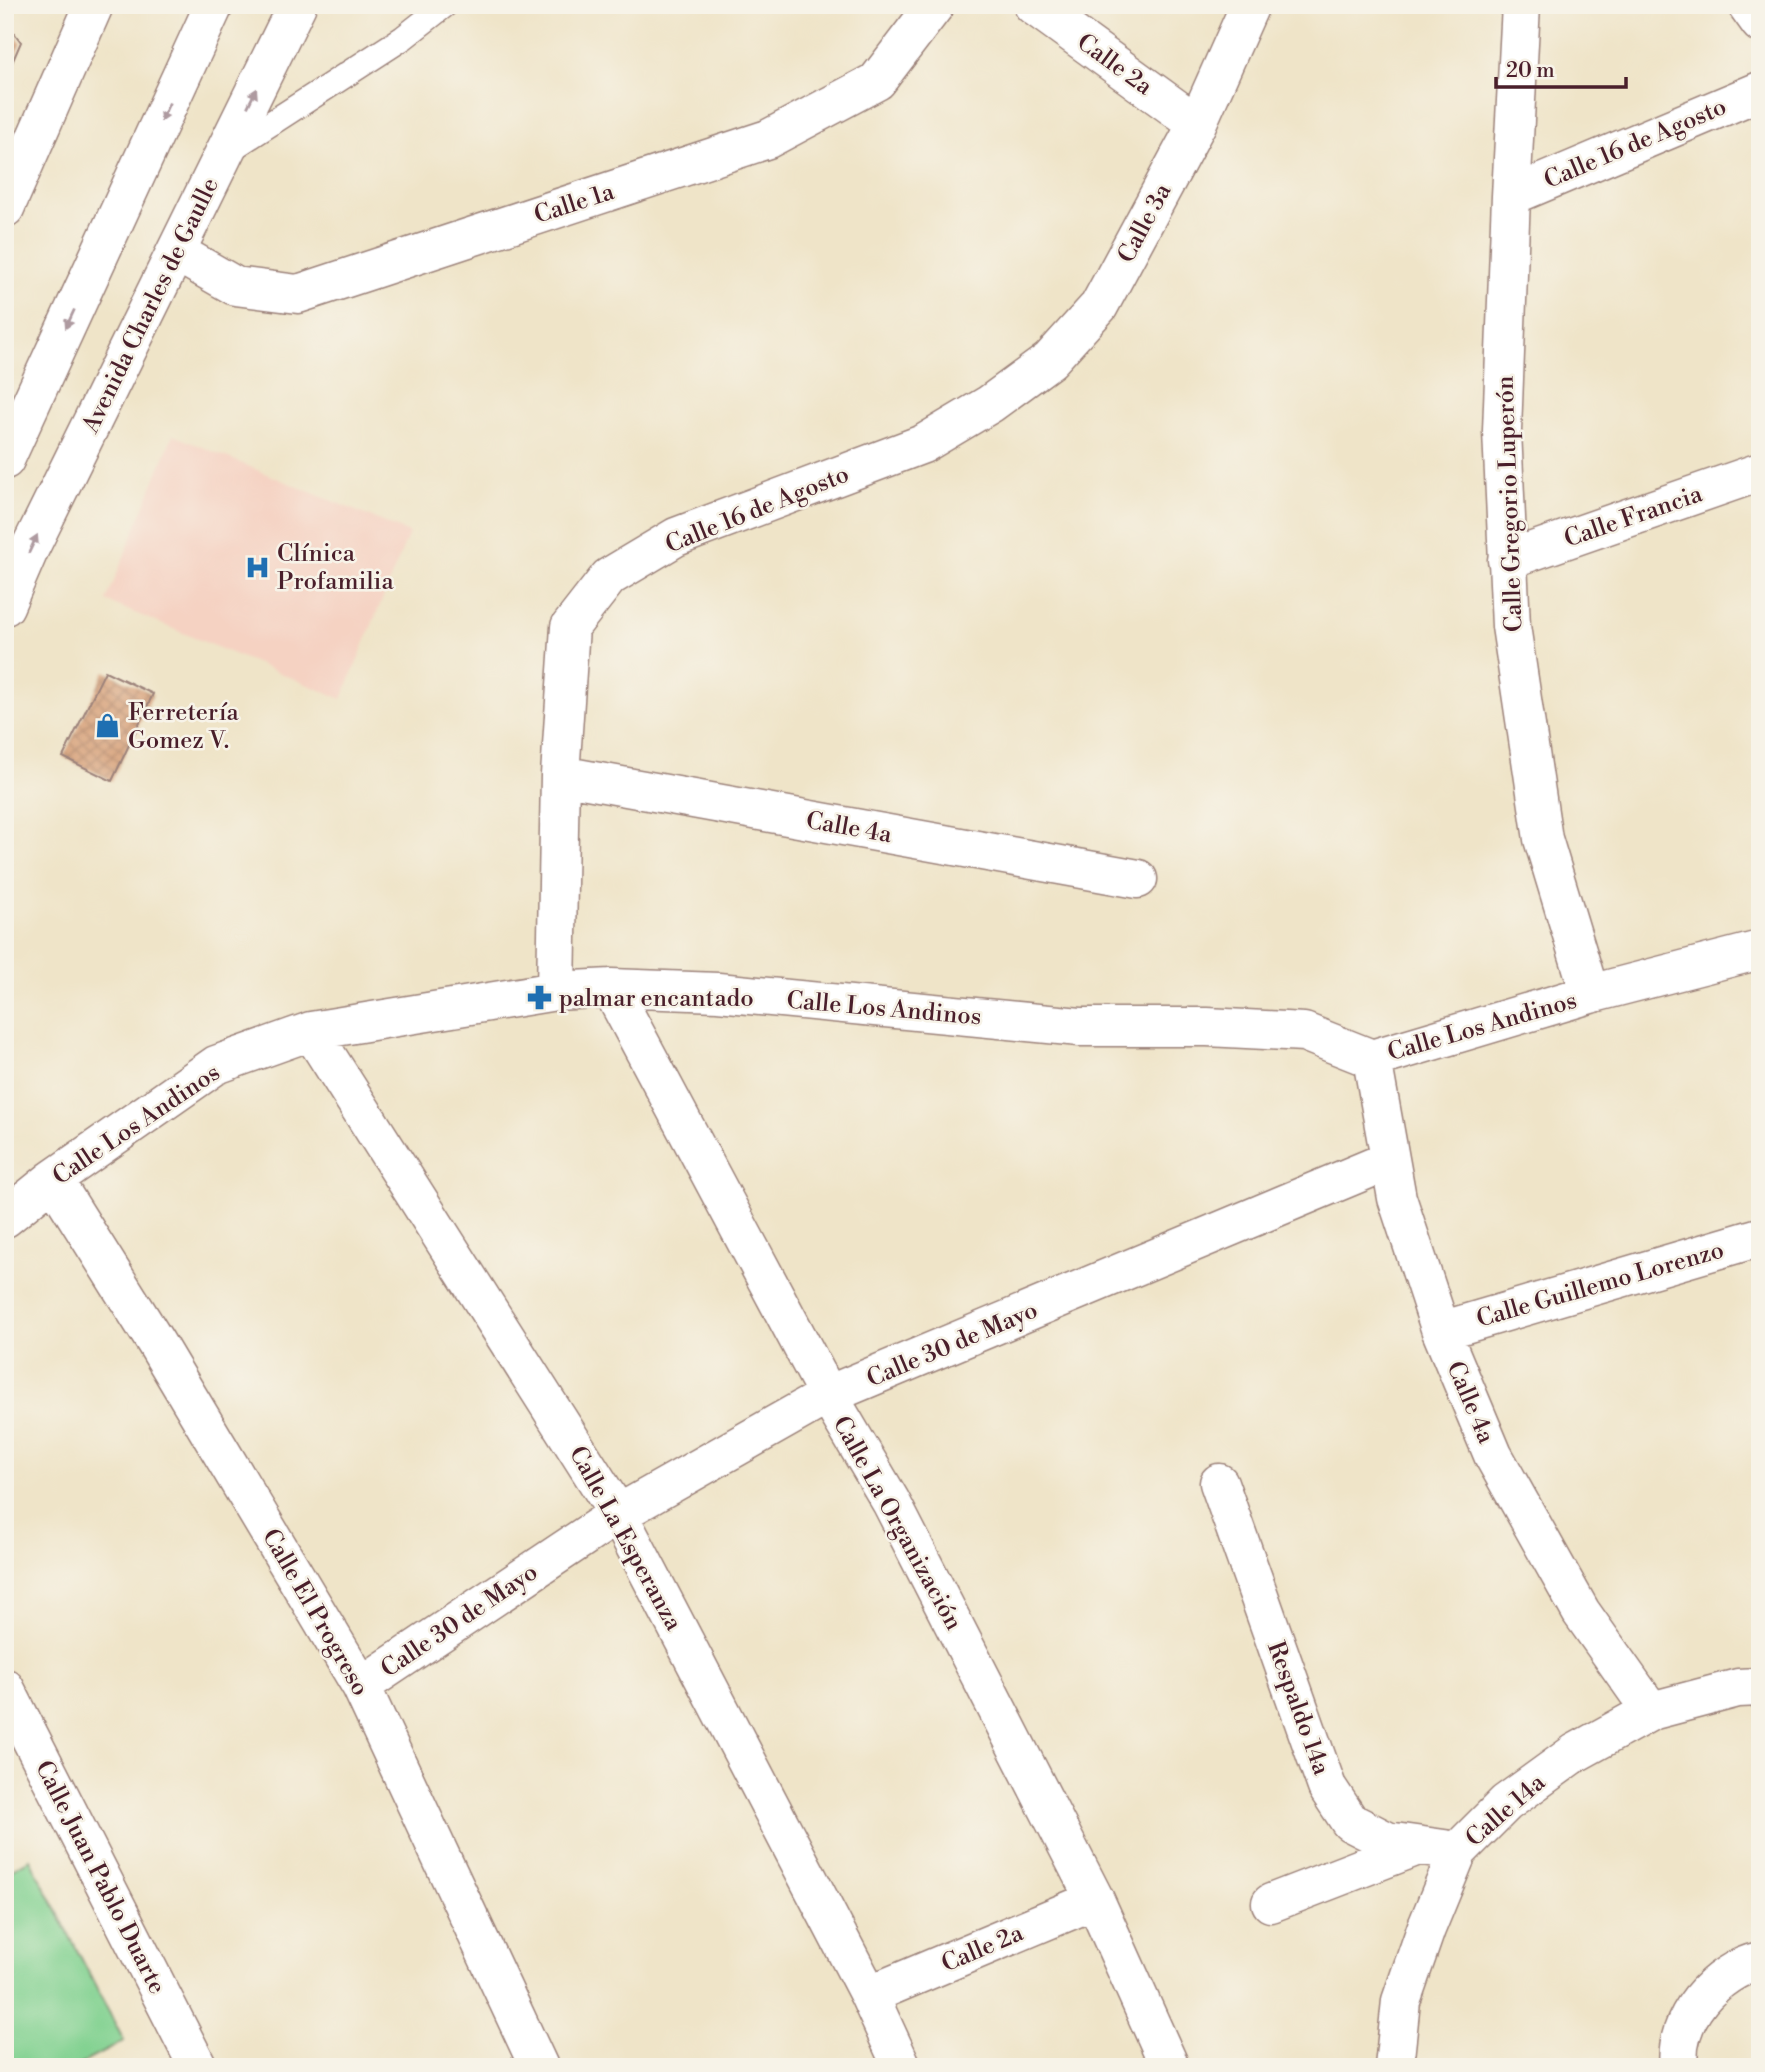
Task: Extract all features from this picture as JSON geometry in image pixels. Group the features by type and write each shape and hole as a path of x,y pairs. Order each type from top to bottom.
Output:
{"street":[{"path":"5,208 94,5"},
{"path":"5,460 214,5"},
{"name":"Avenida Charles de Gaulle","path":"5,606 30,548 298,5"},
{"name":"Calle 1a","path":"176,252 235,286 298,294 768,139 877,81 935,5"},
{"name":"Calle 2a","path":"1032,5 1198,124"},
{"name":"Calle 3a","path":"990,404 1050,360 1100,306 1198,124 1250,5"},
{"name":"Calle Gregorio Luperón","path":"1521,5 1510,196 1502,431 1511,626 1542,839 1590,994"},
{"path":"1746,5 1760,23"},
{"name":"Calle 16 de Agosto","path":"1510,196 1760,91"},
{"name":"Calle 16 de Agosto","path":"556,991 560,775 570,627 609,577 676,537 923,444 990,404"},
{"name":"Calle Francia","path":"1507,560 1760,472"},
{"name":"Calle 4a","path":"560,775 1138,878"},
{"name":"Calle Los Andinos","path":"5,1218 53,1179 216,1065 311,1031 556,991 611,988 718,992 1080,1027 1207,1027 1304,1032 1372,1059 1590,994 1760,950"},
{"name":"Calle La Organización","path":"611,988 828,1395 891,1502 1095,1900 1170,2067"},
{"name":"Calle La Esperanza","path":"311,1031 618,1514 869,1995 902,2067"},
{"name":"Calle 4a","path":"1372,1059 1397,1198 1441,1331 1493,1455 1581,1612 1651,1712"},
{"name":"Calle 30 de Mayo","path":"361,1686 618,1514 828,1395 1390,1160"},
{"name":"Calle El Progreso","path":"53,1179 156,1343 361,1686 539,2067"},
{"name":"Calle Guillemo Lorenzo","path":"1441,1331 1760,1237"},
{"name":"Respaldo 14a","path":"1219,1483 1327,1787 1350,1822 1387,1841 1458,1851"},
{"name":"Calle 14a","path":"1394,2067 1401,2001 1458,1851 1506,1803 1565,1760 1651,1712 1738,1688 1760,1687"},
{"name":"Calle Juan Pablo Duarte","path":"5,1688 198,2067"},
{"path":"1271,1903 1418,1846"},
{"name":"Calle 2a","path":"869,1995 1095,1900"},
{"path":"1679,2067 1685,2022 1712,1987 1741,1965 1760,1961"}],"lane":[{"path":"403,38 418,5"},
{"path":"225,153 403,38 445,5"}],"shaded area":[{"name":"Clínica Profamilia","path":"173,435 409,533 342,699 106,601"}],"green space":[{"path":"30,1859 124,2041 75,2067 5,2067 5,1873"}],"building":[{"path":"5,21 21,42 5,79"},
{"name":"Ferretería Gomez V.","path":"105,671 153,694 112,781 63,757"}],"place":[{"name":"Clínica Profamilia","path":"257,567"},
{"name":"Ferretería Gomez V.","path":"108,726"},
{"name":"palmar encantado","path":"539,998"}]}
